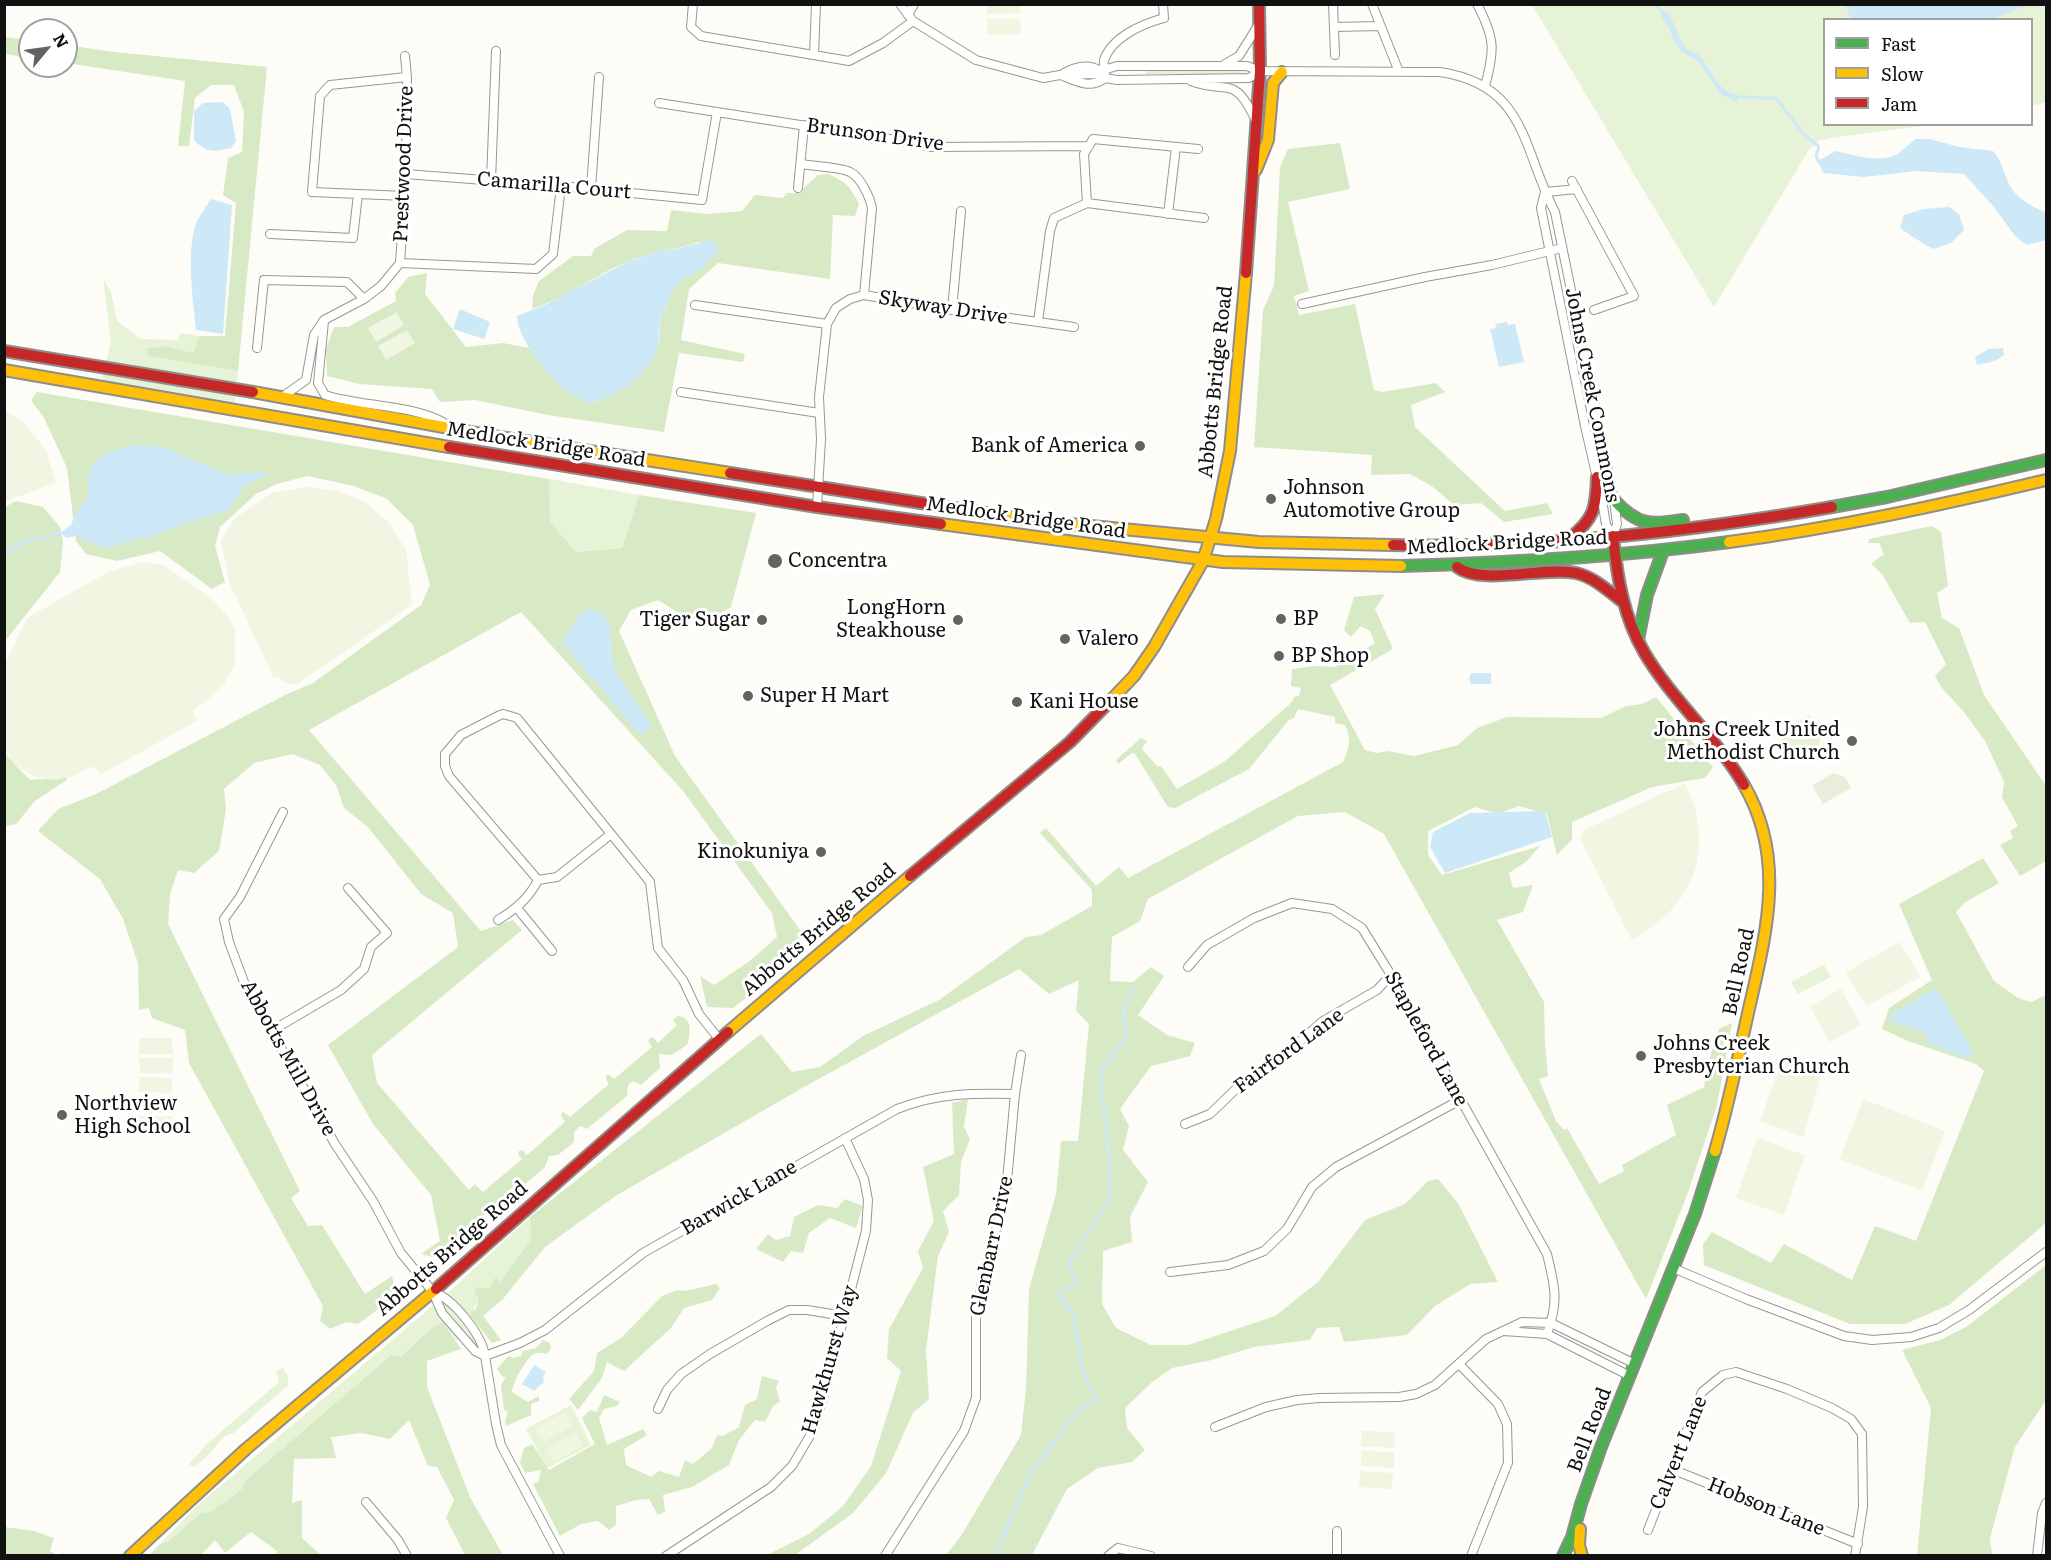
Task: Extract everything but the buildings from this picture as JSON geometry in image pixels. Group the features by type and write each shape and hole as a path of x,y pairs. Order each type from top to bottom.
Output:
{"main road":[{"name":"Abbotts Bridge Road","path":"130,1556 246,1449 433,1292 719,1039 1070,742 1134,676 1154,647 1203,561 1211,539 1230,451 1240,353 1257,123 1260,71 1259,4"},
{"name":"Abbotts Bridge Road","path":"1253,176 1268,140 1273,83 1282,72"},
{"name":"Medlock Bridge Road","path":"4,351 282,397 456,429 1038,521 1211,539 1299,544 1483,545 1658,533 1887,497 2046,460"},
{"name":"Medlock Bridge Road","path":"4,370 398,439 817,507 1203,561 1386,567 1615,556 1781,535 1942,505 2046,480"},
{"path":"1568,539 1587,524 1596,510 1597,477"},
{"path":"1614,500 1634,520 1649,525 1764,510 1789,514"},
{"name":"Bell Road","path":"1563,1556 1572,1538 1581,1502 1595,1464 1704,1189 1726,1114 1761,955 1769,911 1771,879 1761,821 1746,787 1727,757 1661,677 1638,640 1623,602 1613,536"},
{"path":"1638,640 1642,606 1650,580 1663,551"},
{"path":"1453,564 1462,571 1478,575 1574,572 1590,578 1623,602"},
{"name":"Bell Road","path":"1581,1502 1579,1545 1582,1556"}],"street":[{"path":"693,4 691,27 701,36 849,61 884,43 910,18 914,4"},
{"path":"814,55 816,4"},
{"path":"900,4 910,18 976,60 1043,78 1060,75 1076,67 1102,70 1117,66 1247,66 1260,71"},
{"path":"1105,78 1102,70 1103,63 1112,48 1126,35 1164,18 1163,4"},
{"path":"1333,4 1335,55"},
{"path":"1372,4 1399,72"},
{"path":"1477,4 1492,39 1491,63 1485,86"},
{"name":"Abbotts Bridge Road","path":"1217,66 1239,56 1246,48 1259,23"},
{"path":"1334,27 1380,26"},
{"path":"491,180 496,51"},
{"name":"Prestwood Drive","path":"324,320 364,299 381,286 400,263 406,174 407,77 405,56"},
{"path":"1140,66 1140,80"},
{"path":"1060,75 1081,84 1100,83 1105,78 1140,80 1249,78 1260,71"},
{"name":"Johns Creek Commons","path":"1260,71 1457,74 1485,86 1510,110 1529,143 1545,192 1555,212 1614,500 1617,524 1613,536"},
{"path":"591,188 599,76"},
{"path":"405,196 312,192 320,96 330,85 407,77"},
{"path":"1186,79 1200,84 1228,86 1240,93 1257,123"},
{"name":"Brunson Drive","path":"658,103 930,147 1089,146 1093,139 1198,148"},
{"name":"Camarilla Court","path":"406,174 591,188 702,200 717,112"},
{"path":"798,188 804,125"},
{"path":"1087,203 1084,154 1089,146"},
{"path":"1168,214 1176,147"},
{"path":"801,164 850,172 857,178 871,200 864,295"},
{"path":"1572,181 1634,296 1594,310"},
{"path":"400,263 536,269 553,254 561,186"},
{"path":"1545,192 1577,189"},
{"name":"Johns Creek Commons","path":"1545,192 1541,208 1606,525 1613,536"},
{"path":"270,234 353,238 358,194"},
{"path":"1038,322 1050,231 1054,218 1087,203 1204,218"},
{"path":"952,310 961,211"},
{"path":"1302,304 1562,248"},
{"path":"257,348 264,280 347,282 364,299"},
{"path":"1558,293 1571,290"},
{"name":"Skyway Drive","path":"826,324 836,308 850,299 864,295 1074,327"},
{"path":"695,304 826,324 819,397 821,440 817,507"},
{"path":"282,397 306,380 314,335 324,320"},
{"name":"Medlock Bridge Road","path":"324,320 318,383 325,395 345,401 422,414 456,429"},
{"path":"1568,343 1581,340"},
{"path":"681,392 819,413"},
{"path":"538,880 449,776 445,766 445,754 461,735 503,714 517,718 650,882 658,948 683,980 699,1014 719,1039"},
{"name":"Abbotts Mill Drive","path":"282,812 240,897 224,919 229,942 244,982 335,1144 373,1201 401,1253 433,1292"},
{"path":"538,880 557,878 611,834"},
{"path":"498,920 517,908 532,891 538,880"},
{"path":"273,1030 342,990 364,969 371,947 387,933 348,888"},
{"name":"Stapleford Lane","path":"1188,967 1207,945 1254,918 1292,903 1332,909 1362,928 1391,975 1546,1254 1555,1287 1555,1308 1547,1334"},
{"path":"517,908 552,951"},
{"name":"Fairford Lane","path":"1185,1124 1210,1114 1239,1086 1282,1057 1323,1021 1377,990 1391,975"},
{"name":"Glenbarr Drive","path":"885,1556 964,1431 976,1398 976,1318 982,1282 1006,1192 1021,1055"},
{"name":"Barwick Lane","path":"485,1356 520,1343 545,1330 643,1252 897,1109 921,1100 972,1093 1015,1094"},
{"path":"1170,1272 1228,1265 1264,1251 1287,1228 1312,1187 1336,1167 1460,1100"},
{"name":"Hawkhurst Way","path":"666,1556 765,1492 792,1466 814,1430 866,1231 868,1200 864,1179 845,1138"},
{"path":"1673,1268 1746,1299 1844,1336 1872,1340 1911,1337 1939,1328 1969,1311 2046,1252"},
{"path":"433,1292 442,1312 475,1351 485,1356"},
{"path":"433,1292 441,1294 450,1302 483,1345 501,1445 560,1556"},
{"path":"658,1409 667,1390 681,1374 710,1354 789,1310 807,1310 844,1316"},
{"path":"1215,1427 1266,1407 1298,1400 1399,1397 1416,1394 1435,1385 1485,1339 1522,1322 1551,1323 1635,1364"},
{"path":"1503,1331 1547,1334 1630,1376"},
{"path":"1587,1354 1593,1344"},
{"path":"1459,1364 1498,1404 1507,1424 1508,1463 1471,1556"},
{"name":"Calvert Lane","path":"1648,1530 1674,1470 1702,1392 1723,1375 1736,1372 1787,1389 1832,1408 1851,1419 1862,1434 1863,1507 1855,1556"},
{"name":"Hobson Lane","path":"1674,1470 1858,1544"},
{"path":"366,1502 398,1540 407,1556"},
{"path":"2037,1556 2042,1513 2046,1503"},
{"path":"1336,1531 1337,1556"},
{"path":"1108,1556 1118,1548 1151,1556"}],"green space":[{"path":"987,5 1020,5 1021,13 987,14"},
{"path":"1532,5 2046,5 2046,102 2033,106 2033,18 1823,18 1823,126 1921,126 1831,138 1819,141 1810,148 1714,307"},
{"path":"987,19 1020,19 1021,34 987,35"},
{"path":"4,37 18,39 18,56 5,54"},
{"path":"78,47 267,67 238,371 148,356 147,348 165,346 194,353 199,336 225,336 236,203 223,195 228,158 242,152 244,112 234,85 211,85 195,98 189,146 178,146 185,81 78,65"},
{"path":"1236,69 1245,71 1245,74 1146,74 1146,71"},
{"path":"1340,143 1350,189 1288,202 1309,291 1294,296 1299,315 1355,304 1374,390 1382,392 1436,383 1445,392 1411,405 1415,427 1505,511 1547,503 1553,514 1504,522 1481,503 1454,505 1433,487 1410,474 1371,475 1372,455 1254,447 1263,310 1274,286 1280,167 1288,149"},
{"path":"828,174 847,185 859,204 855,216 833,215 830,279 718,263 689,289 681,340 745,354 743,362 679,353 664,432 548,415 475,400 440,402 432,389 359,384 327,376 326,349 334,327 348,327 396,301 395,293 408,277 427,273 425,294 466,347 503,343 529,348 563,387 598,401 628,385 643,372 649,363 659,341 661,319 673,291 682,280 707,261 699,242 627,262 557,299 532,309 533,295 539,281 573,256 591,256 594,249 627,230 667,231 671,210 707,214 742,211 755,195 783,198 787,193 798,193 818,175"},
{"path":"103,278 111,292 117,321 141,339 178,340 180,333 199,336 195,353 164,346 147,348 148,356 238,371 235,403 101,384 111,342"},
{"path":"397,312 404,325 376,342 368,328"},
{"path":"407,330 415,343 386,360 378,346"},
{"path":"37,392 549,479 550,522 576,552 622,548 639,495 756,513 731,607 704,623 680,614 658,600 631,610 619,631 675,756 803,934 783,968 733,1008 707,1007 700,976 714,985 751,960 777,937 772,913 683,791 521,612 309,730 481,931 513,920 522,930 372,1055 377,1083 469,1190 475,1184 483,1192 522,1159 518,1154 519,1151 522,1150 527,1155 565,1122 561,1115 563,1112 570,1117 609,1084 606,1075 614,1079 652,1047 648,1041 651,1037 658,1043 677,1025 673,1020 678,1016 686,1019 689,1026 688,1044 672,1055 659,1054 660,1068 641,1085 633,1081 628,1085 627,1096 587,1129 580,1126 574,1132 574,1142 558,1155 549,1156 545,1167 523,1186 514,1185 492,1210 487,1212 438,1258 421,1254 440,1241 431,1195 373,1124 328,1045 458,947 453,913 421,894 368,827 344,808 336,785 320,765 292,754 254,763 224,789 226,809 219,851 194,873 178,870 170,894 168,924 300,1191 291,1198 308,1226 322,1225 365,1294 392,1276 397,1295 358,1324 346,1322 330,1329 320,1321 323,1306 189,1063 185,1030 152,1018 149,1008 139,1010 138,963 123,919 100,879 38,831 58,809 96,794 285,695 313,683 421,605 430,585 413,525 387,499 354,486 307,476 277,484 256,494 220,527 215,546 225,582 212,589 160,551 117,561 86,554 76,541 67,468 44,418 31,400"},
{"path":"4,410 23,422 46,450 56,483 5,501"},
{"path":"549,479 639,495 622,548 576,552 549,522"},
{"path":"308,487 339,491 367,503 390,524 406,550 412,605 297,684 285,683 279,676 274,678 230,584 221,541 235,518 272,493"},
{"path":"16,501 43,507 60,527 63,542 60,572 5,641 5,507"},
{"path":"1932,526 1941,532 1948,586 1937,593 1942,618 1959,628 1984,695 2046,784 2046,861 2020,876 2000,845 2013,838 2010,831 2018,826 2002,797 2004,782 1985,741 1964,712 1941,687 1935,676 1946,664 1925,622 1910,623 1882,574 1871,564 1884,554 1879,543 1868,543 1869,539"},
{"path":"140,563 162,564 209,596 235,628 235,664 224,684 193,710 197,721 100,775 94,766 70,777 53,780 34,776 14,764 5,751 5,664 27,618 108,572"},
{"path":"1385,594 1375,609 1393,649 1330,685 1365,750 1377,753 1388,751 1414,756 1458,745 1477,728 1507,717 1601,718 1626,706 1642,704 1656,697 1713,767 1705,778 1652,787 1572,822 1572,839 1557,855 1547,814 1519,806 1498,814 1475,807 1428,831 1428,855 1442,875 1540,846 1527,861 1509,873 1513,888 1533,885 1523,912 1497,920 1544,1002 1548,1076 1539,1079 1556,1121 1564,1130 1567,1128 1599,1184 1624,1171 1622,1165 1676,1135 1667,1105 1704,1087 1707,1066 1719,1029 1732,1023 1717,1105 1687,1195 1646,1299 1384,834 1345,812 1298,816 1148,899 1140,921 1112,937 1110,981 1133,982 1151,967 1164,976 1138,1015 1167,1035 1195,1043 1190,1056 1151,1066 1120,1109 1129,1126 1123,1150 1148,1182 1130,1217 1132,1242 1103,1251 1102,1304 1116,1328 1151,1345 1188,1345 1275,1316 1318,1282 1365,1220 1405,1204 1428,1181 1438,1179 1458,1203 1498,1282 1470,1284 1435,1306 1407,1335 1344,1342 1339,1327 1317,1328 1310,1340 1254,1347 1212,1360 1172,1368 1151,1383 1125,1408 1127,1428 1145,1450 1132,1462 1098,1468 1067,1489 1032,1555 946,1555 961,1536 1021,1435 1026,1389 1029,1289 1056,1194 1061,1141 1078,1141 1089,1024 1076,1011 1079,980 1049,994 1019,969 804,1087 617,1195 545,1247 503,1299 483,1316 501,1340 492,1343 471,1317 471,1312 476,1309 478,1297 474,1295 477,1287 488,1289 496,1277 499,1283 531,1240 530,1217 761,1034 792,1072 820,1067 863,1036 939,1000 1026,937 1041,935 1092,906 1092,890 1040,833 1046,828 1096,886 1119,867 1128,878 1343,762 1349,744 1345,725 1335,723 1335,717 1298,709 1294,718 1288,721 1249,769 1175,808 1168,807 1135,754 1132,753 1118,764 1116,760 1141,738 1147,741 1142,749 1158,767 1161,766 1177,789 1224,762 1291,703 1294,697 1299,696 1301,688 1291,686 1292,669 1314,666 1335,667 1375,643 1370,631 1361,626 1351,637 1344,630 1354,597"},
{"path":"1809,715 1821,737 1818,747 1793,761 1778,733"},
{"path":"4,753 30,780 66,777 67,780 35,801 16,824 5,826"},
{"path":"1834,773 1845,777 1851,788 1823,804 1812,785"},
{"path":"1685,783 1694,807 1699,831 1699,853 1694,874 1684,893 1671,910 1632,940 1580,839 1584,830"},
{"path":"1983,858 1999,883 1964,903 1956,912 1994,981 2018,998 2031,1002 2046,995 2046,1223 1949,1305 1905,1324 1850,1324 1704,1265 1703,1244 1712,1232 1771,1263 1784,1244 1852,1280 1875,1226 1916,1241 1984,1071 1976,1064 1908,1041 1882,1029 1889,1008 1932,980 1899,904"},
{"path":"1900,942 1920,977 1866,1006 1846,972"},
{"path":"1824,965 1831,977 1798,994 1791,982"},
{"path":"1841,989 1861,1025 1829,1042 1810,1006"},
{"path":"139,1038 172,1038 173,1054 139,1054"},
{"path":"1785,1053 1824,1066 1803,1137 1760,1121"},
{"path":"139,1058 173,1058 173,1073 140,1073"},
{"path":"139,1077 172,1078 172,1093 139,1092"},
{"path":"140,1097 172,1097 172,1113 139,1112"},
{"path":"968,1099 964,1127 970,1139 961,1162 959,1195 943,1211 949,1232 938,1256 926,1351 929,1399 913,1413 886,1473 853,1513 795,1555 767,1555 809,1534 843,1506 871,1466 901,1371 887,1358 889,1329 923,1268 918,1251 934,1221 923,1167 954,1154 952,1103"},
{"path":"1863,1099 1945,1131 1922,1191 1840,1159"},
{"path":"139,1116 172,1116 172,1132 139,1132"},
{"path":"1757,1138 1805,1155 1784,1215 1736,1198"},
{"path":"845,1199 863,1206 856,1228 830,1218 809,1233 803,1253 791,1251 783,1262 756,1249 768,1234 776,1240 790,1236 794,1217 818,1205 837,1208"},
{"path":"530,1217 531,1240 499,1283 496,1278 488,1289 474,1295 478,1297 471,1317 474,1321 470,1332 483,1348 479,1351 467,1335 456,1340 443,1322 430,1329 401,1357 391,1355 246,1480 242,1489 209,1513 202,1512 170,1540 160,1544 198,1505 449,1292"},
{"path":"2046,1265 2046,1400 2015,1447 1990,1538 1992,1555 1917,1555 1931,1408 1902,1350 1940,1340 1966,1327"},
{"path":"716,1284 720,1288 712,1300 684,1308 671,1328 624,1371 607,1362 602,1378 578,1410 569,1399 594,1371 597,1353 621,1338 662,1296 677,1290 685,1291"},
{"path":"443,1322 461,1349 427,1361 427,1387 470,1497 503,1555 465,1555 446,1518 454,1500 437,1467 428,1466 409,1420 390,1439 361,1433 331,1437 336,1458 294,1459 292,1503 302,1500 302,1538 321,1555 276,1555 277,1551 251,1532 225,1553 215,1540 201,1555 149,1555 202,1512 209,1513 242,1489 246,1480 391,1355 401,1357 430,1329"},
{"path":"543,1340 550,1343 551,1349 547,1354 535,1353 529,1358 516,1378 512,1392 528,1402 539,1396 539,1401 531,1404 531,1415 506,1426 508,1412 504,1410 501,1385 506,1377 503,1377 497,1369 508,1356 514,1358 521,1356 523,1351 536,1348"},
{"path":"283,1368 288,1376 288,1385 234,1433 222,1439 212,1452 194,1467 189,1464 208,1443 279,1382 276,1372"},
{"path":"762,1376 779,1381 776,1387 780,1402 773,1406 765,1422 755,1420 739,1440 729,1465 692,1487 663,1495 665,1512 658,1515 649,1499 636,1500 616,1506 616,1525 609,1530 598,1521 581,1524 560,1536 533,1484 538,1482 541,1470 525,1473 520,1463 524,1448 532,1444 549,1470 595,1444 582,1418 590,1410 597,1412 604,1395 620,1402 617,1406 604,1409 599,1418 607,1445 643,1429 647,1435 624,1449 626,1465 651,1477 659,1471 679,1477 685,1460 693,1464 712,1448 717,1435 723,1436 739,1427 745,1405 757,1399"},
{"path":"571,1405 591,1445 547,1468 526,1429"},
{"path":"565,1412 572,1426 543,1442 535,1428"},
{"path":"1362,1431 1395,1432 1394,1448 1361,1446"},
{"path":"576,1433 583,1446 553,1462 546,1448"},
{"path":"1362,1451 1394,1452 1394,1468 1361,1466"},
{"path":"1360,1471 1393,1473 1392,1489 1359,1487"},
{"path":"5,1527 34,1531 54,1538 50,1551 56,1555 5,1555"}],"water":[{"path":"1845,5 2028,5 1995,18 1851,18"},
{"path":"1666,11 1686,48 1702,59 1724,90 1738,95 1737,102 1722,95 1699,62 1681,51 1660,14"},
{"path":"223,102 230,109 236,141 231,148 215,151 206,149 194,140 194,111 203,103"},
{"path":"1916,139 1930,139 1959,147 1993,151 2015,193 2027,203 2046,213 2046,240 2027,245 2015,236 1994,207 1964,174 1915,171 1864,177 1823,173 1818,161 1836,151 1867,158 1891,157"},
{"path":"211,199 232,205 223,334 196,330 192,289 191,258 194,230"},
{"path":"1949,207 1959,214 1964,230 1951,243 1933,249 1900,228 1904,215 1923,209"},
{"path":"711,240 717,243 718,251 701,269 678,284 660,320 659,339 651,362 634,382 623,389 588,403 556,382 527,344 518,325 517,316 547,304 627,262 660,251"},
{"path":"460,309 490,322 484,339 453,329"},
{"path":"1507,322 1508,325 1515,324 1524,362 1499,367 1490,329 1496,328 1495,324"},
{"path":"2003,348 2004,355 2000,358 1977,365 1975,357 1989,349"},
{"path":"136,445 162,447 229,475 264,472 265,476 243,487 229,510 177,526 150,538 139,538 111,547 101,547 76,536 67,538 60,533 71,525 89,494 88,477 93,463 108,452"},
{"path":"588,608 604,615 610,628 613,667 652,727 640,735 562,643 579,615"},
{"path":"1471,673 1491,673 1491,684 1471,684 1469,679"},
{"path":"1545,811 1552,837 1445,873 1430,847 1433,832 1470,813"},
{"path":"1936,988 1972,1050 1968,1059 1926,1042 1927,1034 1890,1020 1892,1014"},
{"path":"534,1365 546,1372 543,1377 544,1382 534,1391 522,1384"}],"waterway":[{"path":"1654,4 1664,13"},
{"path":"1735,97 1776,98 1803,133 1819,147 1816,155 1818,161"},
{"path":"4,555 25,541 60,533"},
{"path":"994,1556 1034,1467 1081,1408 1097,1399 1090,1389 1082,1367 1073,1313 1057,1293 1078,1283 1068,1265 1109,1201 1110,1166 1100,1072 1126,1036 1124,1008 1135,989"}],"traffic: fast":[{"path":"1832,507 1887,497 2046,460"},
{"path":"1614,500 1630,515 1645,522 1662,523 1683,520"},
{"path":"1401,566 1565,558 1647,552 1729,542"},
{"path":"1638,640 1647,595 1663,551"},
{"path":"1563,1556 1572,1537 1601,1447 1695,1214 1715,1151"}],"traffic: slow":[{"path":"1256,170 1268,140 1273,83 1282,72"},
{"path":"1112,699 1134,676 1154,647 1203,561 1216,519 1230,451 1246,273"},
{"path":"4,370 449,447"},
{"path":"253,392 487,435 730,473"},
{"path":"1729,542 1888,515 2046,480"},
{"path":"972,511 1038,521 1259,542 1393,545"},
{"path":"941,524 1223,562 1401,566"},
{"path":"1715,1151 1733,1082 1761,954 1769,897 1769,869 1765,841 1757,813 1744,785"},
{"path":"728,1032 910,876"},
{"path":"130,1556 246,1449 436,1289"},
{"path":"1580,1529 1579,1545 1582,1556"}],"traffic: jam":[{"path":"1246,273 1260,71 1259,4"},
{"path":"4,351 253,392"},
{"path":"449,447 817,507 941,524"},
{"path":"730,473 972,511"},
{"path":"1569,539 1589,519 1596,497 1597,477"},
{"path":"1393,545 1448,546 1613,537 1723,524 1832,507"},
{"path":"1613,536 1626,610 1644,652 1655,670 1733,767 1744,785"},
{"path":"1457,567 1481,575 1576,573 1595,581 1623,602"},
{"path":"910,876 1070,742 1112,699"},
{"path":"436,1289 728,1032"}],"place":[{"name":"Bank of America","path":"1140,446"},
{"name":"Johnson Automotive Group","path":"1271,499"},
{"name":"Concentra","path":"775,561"},
{"name":"BP","path":"1281,619"},
{"name":"Tiger Sugar","path":"762,620"},
{"name":"LongHorn Steakhouse","path":"958,620"},
{"name":"Valero","path":"1065,639"},
{"name":"BP Shop","path":"1279,656"},
{"name":"Super H Mart","path":"748,696"},
{"name":"Kani House","path":"1017,702"},
{"name":"Johns Creek United Methodist Church","path":"1852,741"},
{"name":"Kinokuniya","path":"821,852"},
{"name":"Johns Creek Presbyterian Church","path":"1641,1056"},
{"name":"Northview High School","path":"62,1115"}]}
